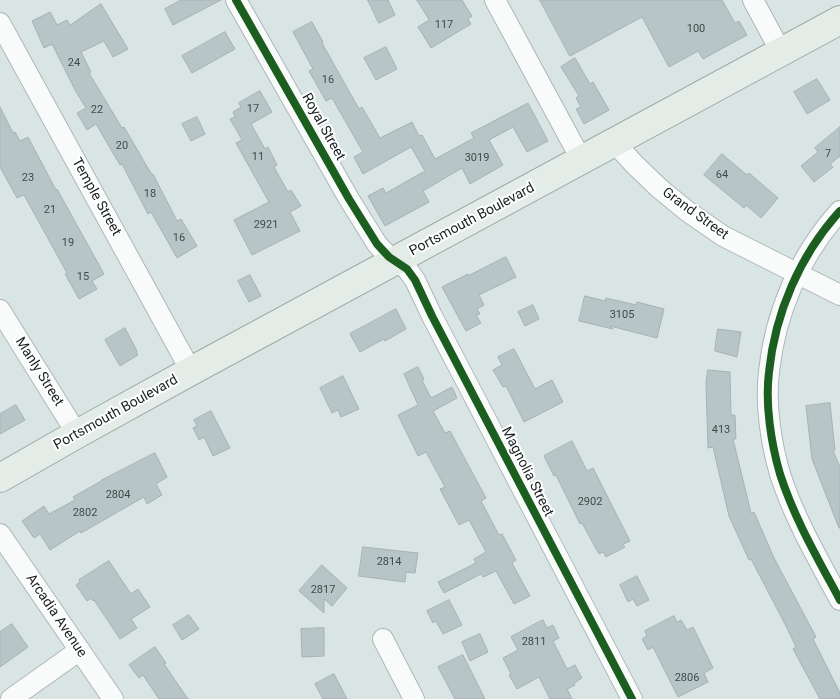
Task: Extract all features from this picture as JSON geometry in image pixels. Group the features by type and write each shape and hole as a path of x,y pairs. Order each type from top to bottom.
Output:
{"main road":[{"name":"Portsmouth Boulevard","path":"0,478 77,434 840,20"}],"street":[{"name":"Royal Street","path":"236,0 348,199 377,244 395,261"},
{"path":"495,0 582,160"},
{"path":"753,0 781,52"},
{"name":"Temple Street","path":"0,23 191,372"},
{"name":"Grand Street","path":"615,143 659,188 687,211 723,236 840,295"},
{"path":"840,211 811,250 798,274 784,306 774,339 768,373 768,401 772,437 780,473 795,514 840,600"},
{"name":"Magnolia Street","path":"395,261 407,270 415,280 632,699"},
{"name":"Manly Street","path":"0,310 77,434"},
{"name":"Arcadia Avenue","path":"0,534 113,699"},
{"path":"383,639 414,699"},
{"path":"11,699 80,650"}],"building":[{"path":"181,0 221,0 173,25 165,9"},
{"path":"368,0 388,0 395,15 379,23"},
{"path":"417,0 462,0 472,16 468,19 471,24 431,48 418,27 429,20"},
{"path":"540,0 722,0 735,23 739,21 747,35 703,59 698,51 669,67 642,17 570,56"},
{"path":"101,4 128,49 113,57 104,41 81,52 91,72 89,73 122,128 124,127 153,174 177,221 181,219 197,246 177,258 151,212 148,214 122,164 120,165 96,124 87,130 77,113 86,108 52,44 44,48 32,21 50,12 57,25 67,20 70,25"},
{"path":"312,22 359,109 362,107 380,138 412,122 419,136 422,135 435,159 474,138 471,133 528,103 548,141 527,152 513,127 489,140 503,165 470,184 462,168 423,191 429,202 385,226 368,196 383,188 386,193 425,171 411,147 363,174 354,157 363,152 332,98 326,101 309,71 313,69 293,32"},
{"path":"225,32 235,49 192,73 182,56"},
{"path":"386,47 397,69 376,80 364,58"},
{"path":"575,58 590,84 593,82 609,110 584,124 576,109 581,107 576,98 579,96 561,67"},
{"path":"817,79 830,100 807,114 794,92"},
{"path":"260,91 272,112 251,124 265,149 268,147 277,165 274,167 288,192 291,190 301,206 290,212 300,231 252,255 234,220 269,202 236,143 242,140 230,119 235,117 233,112 241,107 239,103"},
{"path":"0,107 13,133 15,132 20,141 28,137 104,274 92,281 97,289 79,299 65,274 67,273 24,195 17,198 0,167"},
{"path":"197,117 205,134 191,141 182,124"},
{"path":"840,127 840,156 830,164 833,167 814,182 801,166 818,152 815,148"},
{"path":"722,154 747,175 749,173 778,198 761,218 746,205 744,208 704,175"},
{"path":"506,257 516,277 479,295 484,305 477,309 480,314 476,315 481,323 466,331 442,287"},
{"path":"250,275 261,296 249,302 238,281"},
{"path":"585,296 605,301 606,298 636,305 637,302 664,309 657,338 610,326 613,329 579,321"},
{"path":"533,305 539,319 525,326 518,312"},
{"path":"396,309 406,329 360,352 350,334"},
{"path":"125,328 138,355 120,366 105,340"},
{"path":"718,329 741,332 737,357 715,351"},
{"path":"514,349 535,389 552,380 563,402 524,422 506,386 503,387 493,370 502,365 498,357"},
{"path":"418,367 431,398 452,387 457,398 433,411 445,433 450,431 486,498 481,501 499,535 502,534 516,560 512,563 530,596 514,604 496,571 483,577 481,574 444,593 438,582 476,563 474,559 486,552 469,520 459,525 440,489 445,487 426,452 418,456 398,415 418,405 404,374"},
{"path":"708,370 730,372 731,415 735,415 736,439 733,439 751,513 754,512 774,558 816,637 813,639 840,693 840,699 820,699 793,649 796,647 786,626 751,559 749,560 729,516 713,447 708,448 706,384"},
{"path":"343,376 359,409 341,417 338,410 332,413 320,388"},
{"path":"830,403 835,450 833,451 840,467 840,528 812,459 806,406"},
{"path":"16,405 25,420 0,434 0,414"},
{"path":"211,411 230,448 213,456 204,437 199,440 193,428 197,426 194,420"},
{"path":"572,441 587,471 593,468 630,541 623,544 625,547 606,557 603,552 599,554 582,523 580,524 556,475 554,476 544,456"},
{"path":"155,453 167,477 156,484 162,495 147,504 144,497 81,533 80,531 50,550 40,534 34,538 22,521 44,506 49,514 75,500 73,497 102,480"},
{"path":"363,547 418,553 415,573 406,572 405,582 359,576"},
{"path":"109,561 131,594 138,589 150,607 131,619 137,628 120,639 94,600 92,598 87,601 76,585 80,582 79,580"},
{"path":"322,565 347,588 332,606 324,599 324,613 299,591"},
{"path":"637,576 649,600 637,606 633,599 628,602 620,585"},
{"path":"449,600 462,625 443,634 436,621 433,623 427,611"},
{"path":"189,615 199,629 182,640 173,625"},
{"path":"674,616 677,622 681,620 687,630 693,627 713,668 704,673 708,682 678,697 653,647 648,650 642,639 647,636 645,631"},
{"path":"543,620 547,628 553,625 559,638 553,641 567,669 575,665 582,678 574,683 575,685 567,689 572,699 550,699 539,677 517,689 509,675 511,674 503,658 518,650 511,637"},
{"path":"12,624 28,647 0,667 0,632"},
{"path":"324,628 324,656 302,657 301,629"},
{"path":"480,634 488,652 470,661 462,642"},
{"path":"155,647 166,663 164,664 188,699 159,699 143,675 139,678 129,665"},
{"path":"463,655 485,699 455,699 438,667"},
{"path":"334,674 347,699 323,699 315,684"}],"cycle path":[{"path":"236,0 349,199 377,244 389,257 407,269 415,280 632,699"},
{"path":"840,211 813,246 792,286 777,328 768,384 770,423 780,474 807,538 840,600"}]}
